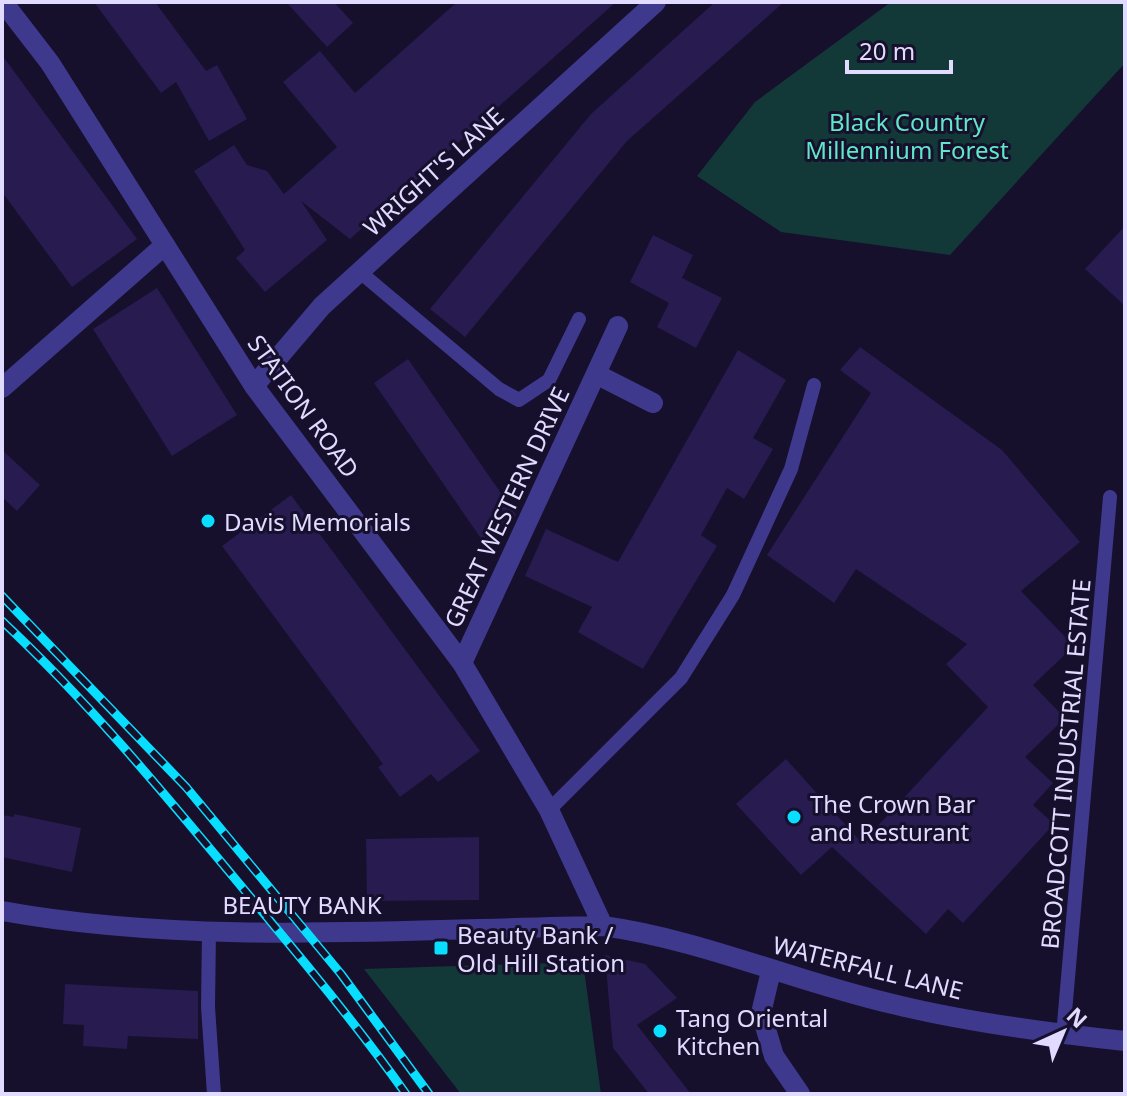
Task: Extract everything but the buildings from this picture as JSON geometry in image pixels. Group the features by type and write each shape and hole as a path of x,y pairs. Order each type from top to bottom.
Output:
{"street":[{"name":"STATION ROAD","path":"3,2 50,63 254,386 462,663 549,810 603,926"},
{"name":"WRIGHT'S LANE","path":"254,386 322,306 656,2"},
{"path":"2,388 165,245"},
{"name":"GREAT WESTERN DRIVE","path":"462,663 618,326"},
{"name":"GREAT WESTERN DRIVE","path":"596,374 653,403"},
{"name":"BEAUTY BANK","path":"2,911 42,918 209,930 603,926"},
{"name":"WATERFALL LANE","path":"603,926 661,934 771,971 897,1006 1063,1035 1125,1041"},
{"path":"771,971 761,1013 774,1056 800,1094"}],"lane":[{"path":"360,272 499,389 519,400 549,380 579,319"},
{"path":"549,810 681,678 733,595 791,469 814,385"},
{"name":"BROADCOTT INDUSTRIAL ESTATE","path":"1063,1035 1110,497"},
{"path":"209,930 208,1007 214,1094"}],"green space":[{"name":"Black Country Millennium Forest","path":"891,2 1125,2 1125,63 950,255 781,232 697,176 755,102"},
{"path":"583,962 601,1094 461,1094 364,969"}],"railway":[{"path":"2,596 186,787 341,974 429,1094"},
{"path":"2,621 100,721 161,791 330,994 406,1094"}],"place":[{"name":"Davis Memorials","path":"208,521"},
{"name":"The Crown Bar and Resturant","path":"794,817"},
{"name":"Beauty Bank / Old Hill Station","path":"441,948"},
{"name":"Tang Oriental Kitchen","path":"660,1031"}]}
